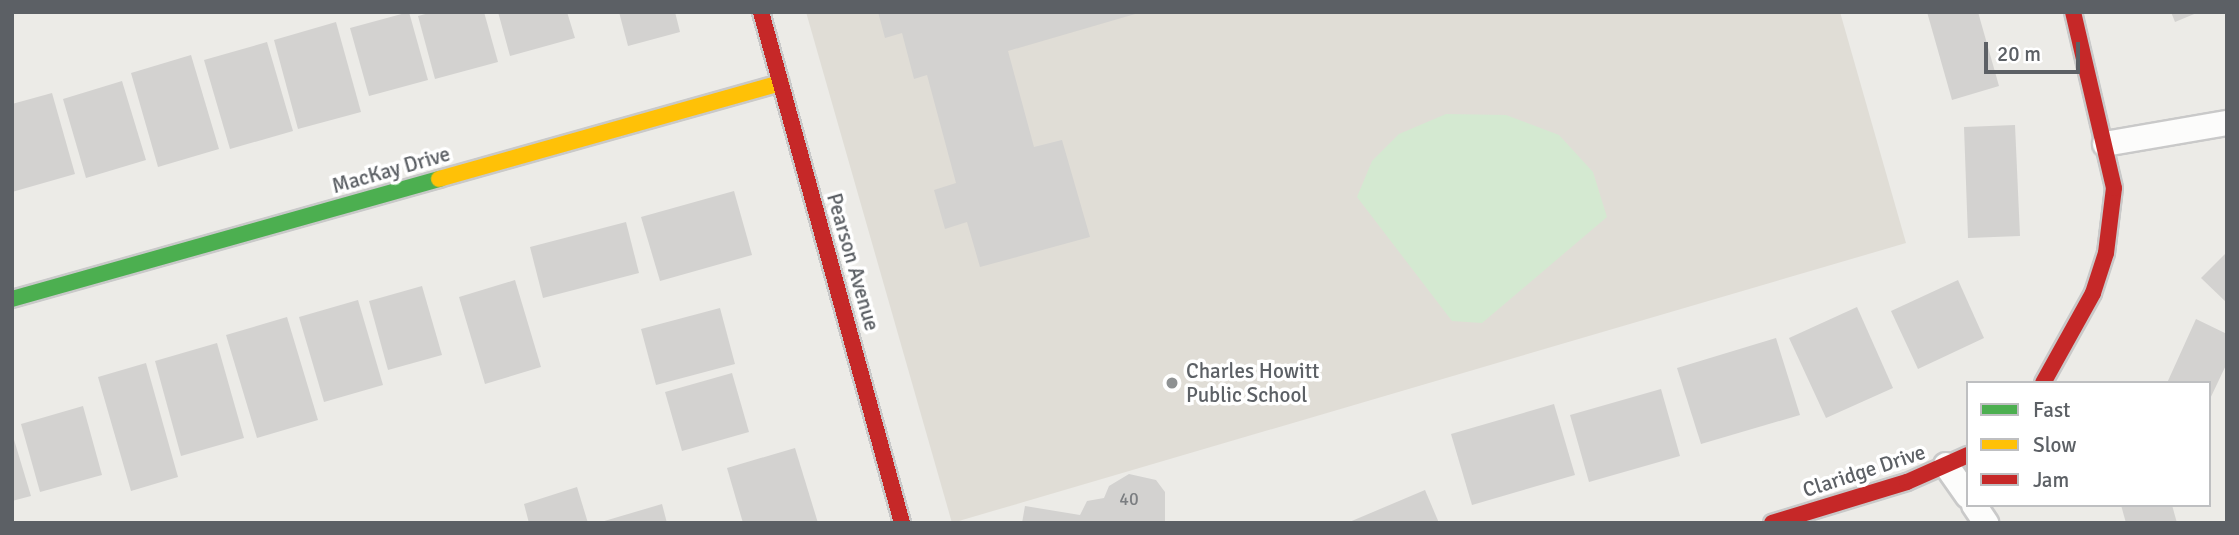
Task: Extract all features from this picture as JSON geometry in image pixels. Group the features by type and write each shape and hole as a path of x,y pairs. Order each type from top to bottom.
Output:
{"street":[{"name":"Pearson Avenue","path":"761,12 902,523"},
{"path":"2044,381 2073,335 2106,253 2114,188 2073,12"},
{"name":"MacKay Drive","path":"12,299 780,83"},
{"path":"2105,144 2227,123"},
{"path":"1957,460 1966,489"},
{"name":"Claridge Drive","path":"1772,523 1957,460"},
{"path":"1975,507 1986,523"}],"shaded area":[{"name":"Charles Howitt Public School","path":"806,12 1840,12 1906,243 952,523"}],"green space":[{"path":"1446,114 1506,115 1559,135 1593,172 1607,217 1482,323 1452,321 1357,197 1372,161 1399,134"}],"building":[{"path":"409,12 428,80 369,96 350,28"},
{"path":"433,12 484,12 498,62 435,79 418,16"},
{"path":"498,12 567,12 575,38 510,56"},
{"path":"619,12 675,12 680,32 628,46"},
{"path":"878,12 1142,12 1008,51 1034,147 1062,140 1090,237 980,267 967,222 945,229 934,190 956,183 927,75 914,79 902,33 885,38"},
{"path":"1927,12 1978,12 1999,86 1952,100"},
{"path":"2171,12 2199,12 2175,22"},
{"path":"336,22 361,112 298,129 274,40"},
{"path":"267,42 293,131 230,149 204,60"},
{"path":"191,55 219,149 158,167 131,73"},
{"path":"122,81 146,160 86,178 63,99"},
{"path":"52,93 75,174 12,192 12,104"},
{"path":"2015,125 2020,236 1968,238 1964,127"},
{"path":"734,191 752,255 660,281 641,217"},
{"path":"626,222 639,273 543,298 530,247"},
{"path":"2227,252 2227,303 2201,278"},
{"path":"515,280 541,367 485,384 459,297"},
{"path":"1958,280 1984,338 1918,369 1891,311"},
{"path":"422,286 442,355 388,370 369,301"},
{"path":"358,300 383,385 324,402 299,317"},
{"path":"1857,307 1893,388 1826,418 1789,338"},
{"path":"720,308 735,364 656,385 641,329"},
{"path":"287,317 318,420 257,438 226,335"},
{"path":"2196,319 2227,334 2227,363 2211,397 2211,381 2168,381"},
{"path":"1776,338 1800,415 1701,444 1677,368"},
{"path":"217,343 244,438 181,456 155,361"},
{"path":"146,363 178,477 131,491 98,377"},
{"path":"732,373 749,432 682,451 665,392"},
{"path":"1661,389 1680,456 1589,482 1570,415"},
{"path":"1554,404 1575,475 1472,505 1451,434"},
{"path":"83,406 102,475 40,492 21,424"},
{"path":"12,433 31,496 12,501"},
{"path":"795,448 818,523 743,523 727,468"},
{"path":"1129,474 1156,480 1165,492 1165,523 1022,523 1025,506 1080,515 1087,501 1104,498 1109,486"},
{"path":"577,487 588,523 529,523 524,504"},
{"path":"1425,490 1439,523 1347,523"},
{"path":"662,504 667,523 601,523 601,522"},
{"path":"2122,507 2173,507 2177,523 2126,523"}],"traffic: fast":[{"path":"12,299 439,179"}],"traffic: slow":[{"path":"439,179 781,83"}],"traffic: jam":[{"path":"761,12 902,523"},
{"path":"2044,381 2093,293 2106,253 2114,188 2073,12"},
{"path":"1772,523 1907,482 1966,456"}],"place":[{"name":"Charles Howitt Public School","path":"1172,383"}]}
